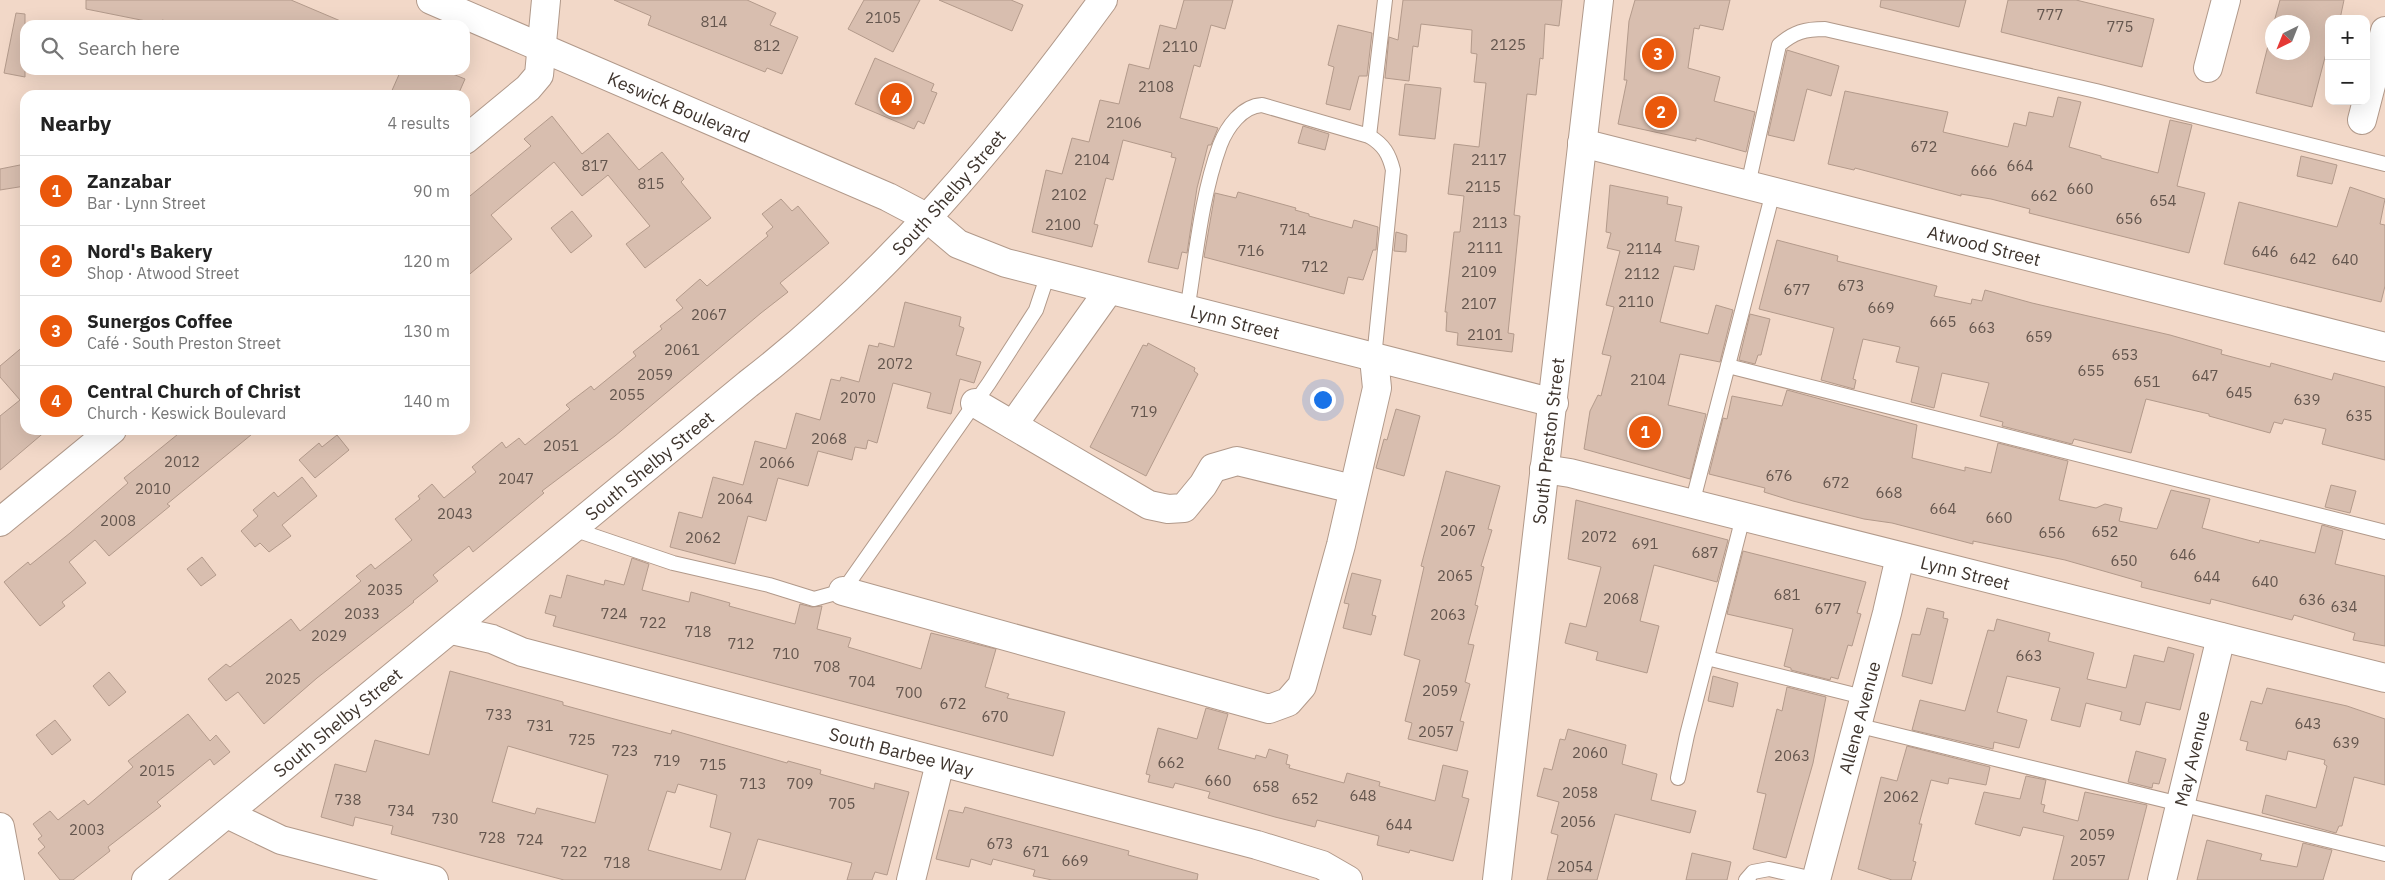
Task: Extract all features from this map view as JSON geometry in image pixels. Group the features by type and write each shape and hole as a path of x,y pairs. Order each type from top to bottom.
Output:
{"street":[{"name":"Keswick Boulevard","path":"431,0 542,50 888,197 926,218"},
{"path":"470,136 528,88 539,75 546,0"},
{"name":"South Shelby Street","path":"146,880 787,353 896,252 960,180 1051,72 1103,0"},
{"name":"South Preston Street","path":"1497,880 1544,469 1554,403 1599,0"},
{"path":"2208,68 2226,0"},
{"path":"2362,120 2385,31"},
{"name":"Atwood Street","path":"1582,143 2385,347"},
{"name":"Lynn Street","path":"926,218 958,244 1006,263 1554,403"},
{"path":"1013,425 1109,290"},
{"path":"842,591 1269,709 1288,702 1302,686 1353,489 1377,388 1374,358"},
{"path":"974,403 1149,505 1168,509 1184,508 1203,485 1213,468 1237,461 1353,489"},
{"path":"0,522 106,435"},
{"name":"Lynn Street","path":"1544,469 1570,473 2385,678"},
{"name":"Allene Avenue","path":"1817,880 1900,557"},
{"name":"South Barbee Way","path":"452,630 492,639 522,652 1258,845 1322,865 1348,880"},
{"name":"May Avenue","path":"2162,880 2221,637"},
{"path":"911,880 940,762"},
{"path":"227,814 281,840 434,880"},
{"path":"0,827 10,880"}],"lane":[{"path":"1369,136 1385,0"},
{"path":"1748,185 1779,45 1791,34 1806,29 1824,28 2096,91 2385,164"},
{"path":"1187,310 1208,190 1220,144 1243,111 1252,106 1262,105 1369,136 1380,143 1389,154 1393,170 1374,358"},
{"path":"1692,504 1774,192"},
{"path":"573,529 673,563 769,584 814,599 842,591 974,403 1036,310 1043,295 1048,274"},
{"path":"1728,366 2385,532"},
{"path":"1678,778 1706,658 1743,517"},
{"path":"1706,658 1864,698"},
{"path":"1856,725 2385,854"},
{"path":"1746,880 1753,872 1769,869 1817,880"}],"building":[{"path":"86,0 291,0 338,20 141,20 86,9"},
{"path":"614,0 747,0 776,13 770,25 798,37 782,74 767,68 765,72 648,25 651,16"},
{"path":"864,0 920,0 893,52 848,29"},
{"path":"939,0 1011,0 1023,5 1012,31"},
{"path":"1184,0 1233,0 1225,29 1211,25 1200,67 1194,65 1180,118 1218,128 1211,145 1208,145 1197,188 1187,253 1182,252 1178,269 1148,262 1176,158 1171,157 1172,153 1123,140 1113,180 1106,178 1094,224 1098,225 1092,247 1032,232 1046,170 1062,174 1072,138 1089,142 1100,100 1119,104 1129,64 1149,69 1160,25 1176,29"},
{"path":"1403,0 1562,0 1559,26 1545,24 1543,59 1540,58 1536,95 1527,94 1514,215 1520,216 1508,333 1514,334 1512,352 1457,345 1458,333 1446,331 1447,312 1445,312 1454,232 1460,232 1464,196 1448,194 1454,144 1479,147 1486,83 1474,82 1477,54 1471,53 1472,30 1421,24 1418,47 1413,46 1409,81 1385,78 1389,37 1398,40"},
{"path":"1635,0 1730,0 1723,30 1700,25 1699,29 1694,28 1688,68 1720,77 1714,101 1755,112 1746,152 1696,138 1696,141 1618,124 1627,80 1624,80 1629,21"},
{"path":"1881,0 1966,0 1959,27 1880,7"},
{"path":"2008,0 2076,0 2154,19 2142,67 2001,32"},
{"path":"2280,0 2344,0 2341,15 2325,15 2325,57 2312,107 2256,93 2265,58 2265,60 2310,60 2310,15 2276,15"},
{"path":"16,13 25,14 25,20 20,20 20,75 25,75 25,77 4,73"},
{"path":"1338,25 1372,33 1367,76 1359,76 1350,110 1326,104 1334,67 1328,65"},
{"path":"1787,50 1839,66 1831,96 1807,89 1794,141 1768,135"},
{"path":"875,58 934,84 931,91 937,93 924,124 918,121 914,129 855,104"},
{"path":"399,75 455,75 465,79 460,90 392,90"},
{"path":"1405,84 1441,88 1435,139 1399,135"},
{"path":"1845,91 1948,112 1943,132 2008,147 2014,123 2026,126 2029,112 2053,117 2058,97 2081,102 2069,147 2101,156 2101,158 2158,173 2170,120 2192,125 2177,186 2205,193 2189,253 2029,213 2030,209 1991,199 1961,194 1961,196 1855,168 1854,170 1828,164"},
{"path":"552,116 582,154 608,133 639,170 662,152 684,179 681,182 711,218 645,268 626,244 650,226 608,175 582,196 554,162 491,215 512,239 470,274 470,196 531,146 524,139"},
{"path":"1303,126 1329,134 1325,150 1298,143"},
{"path":"2301,156 2337,165 2332,184 2297,176"},
{"path":"20,165 20,187 0,190 0,169"},
{"path":"1610,185 1668,197 1667,204 1682,207 1675,241 1699,246 1694,270 1674,266 1660,322 1708,334 1716,305 1733,310 1720,362 1680,354 1668,405 1706,414 1690,479 1584,449 1590,411 1598,395 1601,396 1611,356 1602,354 1614,307 1606,305 1620,251 1607,248 1611,233 1606,232"},
{"path":"2350,187 2385,199 2380,224 2385,225 2385,286 2381,302 2224,264 2239,202 2337,227"},
{"path":"1238,192 1296,208 1295,210 1309,214 1309,216 1352,228 1354,220 1378,227 1376,250 1373,250 1363,280 1348,277 1344,294 1204,257 1215,193 1236,198"},
{"path":"781,199 792,211 798,206 829,243 780,283 788,292 615,436 542,491 544,493 473,552 469,546 433,575 438,581 317,678 264,724 238,692 226,701 208,679 226,664 230,667 291,619 300,631 361,581 356,576 371,564 375,569 412,540 395,519 420,499 418,496 432,484 444,498 476,472 472,467 502,442 506,448 519,438 525,445 570,409 566,405 591,386 594,390 636,356 633,352 662,329 660,326 683,308 676,300 700,279 707,286 768,236 766,233 773,227 762,214"},
{"path":"572,211 592,236 571,253 551,228"},
{"path":"1396,232 1407,235 1406,252 1394,251"},
{"path":"1777,240 1838,256 1837,261 1937,286 1934,296 1971,304 1972,299 1982,301 1985,290 2032,303 2170,335 2222,350 2221,354 2270,367 2271,363 2332,380 2334,373 2385,387 2385,460 2322,444 2326,429 2284,419 2282,424 2274,422 2270,433 2209,416 2209,414 2146,399 2131,453 2074,439 2072,444 2002,426 2003,422 1980,416 1989,383 1942,373 1934,408 1911,402 1919,367 1896,362 1900,347 1863,339 1853,379 1856,380 1854,389 1821,380 1834,328 1759,309"},
{"path":"905,302 961,317 959,326 964,328 956,355 981,362 974,383 960,379 951,414 927,408 931,393 893,383 877,443 868,440 866,449 855,447 852,460 818,451 808,486 778,478 766,521 748,516 735,564 670,547 679,512 702,518 713,477 743,485 755,441 786,449 796,413 820,420 831,379 840,381 841,377 859,382 869,345 878,347 879,343 894,347"},
{"path":"1750,314 1770,319 1761,355 1758,355 1755,364 1739,360"},
{"path":"1148,343 1195,368 1194,371 1198,374 1146,476 1090,447 1143,345 1147,346"},
{"path":"20,349 20,400 0,377 0,366"},
{"path":"1787,390 1917,425 1912,458 1965,471 1965,467 1991,473 1998,443 2068,461 2059,500 2096,508 2105,504 2122,508 2119,521 2157,529 2171,490 2210,499 2202,528 2259,543 2260,540 2315,553 2322,525 2343,531 2335,564 2385,576 2385,646 2353,640 2355,633 2294,615 2292,620 2211,599 2210,604 2141,587 2142,582 2065,560 1973,541 1973,544 1892,523 1864,519 1793,501 1764,492 1765,488 1709,474 1723,418 1727,419 1732,396 1782,406"},
{"path":"20,400 20,435 41,435 0,470 0,416"},
{"path":"1396,409 1420,416 1404,476 1376,468 1384,439 1387,440"},
{"path":"177,435 251,435 167,504 170,506 109,556 95,540 69,562 86,583 62,602 65,606 40,626 4,582 28,562 30,565 128,483 124,478"},
{"path":"337,435 349,450 315,478 299,460 319,443 322,447"},
{"path":"1446,471 1500,486 1488,529 1492,530 1481,566 1484,567 1475,605 1478,606 1468,644 1474,645 1465,682 1470,684 1460,721 1464,722 1457,751 1408,739 1412,723 1405,721 1420,660 1404,655 1424,567 1421,566"},
{"path":"302,477 317,496 282,525 291,536 269,552 260,543 255,547 241,531 258,516 253,510 274,492 278,497"},
{"path":"2331,485 2356,491 2350,513 2325,507"},
{"path":"1576,500 1728,540 1717,582 1654,565 1640,621 1659,626 1647,673 1596,660 1598,652 1565,643 1570,623 1586,627 1601,567 1568,559"},
{"path":"1743,551 1866,582 1857,613 1861,614 1852,646 1848,645 1838,679 1831,677 1830,680 1791,670 1791,668 1784,666 1793,629 1727,614"},
{"path":"202,557 216,575 201,586 187,569"},
{"path":"632,558 649,564 642,590 689,602 691,592 730,603 729,606 795,624 800,604 812,607 822,606 817,629 851,638 848,647 921,669 931,633 996,649 985,687 1009,694 1007,698 1065,712 1053,756 553,626 556,616 545,613 550,595 561,598 567,575 604,585 605,580 624,585"},
{"path":"1352,573 1381,580 1372,615 1376,616 1371,635 1343,628 1349,604 1344,603"},
{"path":"1927,608 1944,612 1943,618 1948,619 1932,684 1902,676 1912,634 1920,635"},
{"path":"1997,619 2050,633 2048,641 2094,653 2087,679 2126,688 2134,655 2164,662 2168,647 2194,654 2180,710 2146,702 2140,725 2120,720 2122,712 2086,703 2080,727 2051,720 2060,688 2007,676 1997,712 2027,720 2019,748 1994,742 1993,749 1912,730 1920,700 1965,711 1988,630 1994,631"},
{"path":"450,671 563,702 563,705 618,720 671,734 672,730 787,763 788,761 821,770 820,774 874,789 875,783 909,792 887,875 875,872 872,880 847,880 852,863 758,839 745,880 564,880 391,834 393,826 355,817 353,826 321,817 335,764 366,772 375,740 429,755","holes":["508,746 608,775 595,823 537,808 535,814 492,802","678,784 717,795 710,827 731,833 721,870 648,850 667,791 675,793"]},
{"path":"109,672 126,692 109,706 93,686"},
{"path":"1713,676 1738,683 1733,707 1708,701"},
{"path":"1787,687 1826,697 1813,763 1786,858 1753,849 1766,794 1757,792 1777,709 1782,711"},
{"path":"2267,688 2347,706 2385,719 2385,785 2354,777 2342,826 2339,826 2336,833 2262,813 2266,795 2316,808 2327,766 2324,764 2325,760 2288,751 2286,760 2246,750 2248,742 2240,740 2251,701 2262,704"},
{"path":"1206,708 1228,714 1218,749 1255,759 1256,755 1266,758 1269,749 1288,755 1286,764 1290,765 1289,768 1344,783 1347,773 1380,782 1379,786 1435,801 1443,765 1468,771 1462,797 1469,799 1453,861 1410,850 1409,853 1377,845 1379,836 1317,820 1315,827 1208,798 1210,792 1175,783 1173,788 1148,782 1150,775 1146,774 1158,728 1197,739"},
{"path":"188,714 210,741 216,735 230,752 214,765 210,759 157,802 161,806 108,847 110,851 73,880 60,880 38,853 45,847 38,839 42,836 33,824 50,811 58,820 84,800 88,805 133,767 128,761"},
{"path":"55,720 71,740 52,755 36,735"},
{"path":"1568,729 1626,745 1622,764 1657,774 1651,800 1696,811 1690,833 1615,814 1597,880 1547,880 1558,835 1551,833 1559,802 1537,796 1544,768 1552,770 1560,739 1565,740"},
{"path":"1907,746 1990,767 1986,785 1949,778 1948,784 1931,780 1919,824 1922,824 1913,861 1916,862 1911,880 1892,880 1858,869 1881,777 1897,781"},
{"path":"2136,751 2166,759 2159,784 2153,783 2152,788 2128,782"},
{"path":"2026,776 2046,780 2041,804 2045,805 2043,812 2078,821 2085,792 2147,805 2128,880 2053,880 2064,836 2023,827 2020,836 1975,824 1984,792 2020,799"},
{"path":"965,807 1129,851 1128,855 1198,874 1197,880 1052,880 1033,876 1035,870 993,859 991,865 971,859 969,867 936,859 949,810 963,813"},
{"path":"2207,840 2262,854 2260,860 2297,867 2303,843 2332,850 2323,880 2197,880"},
{"path":"1692,853 1731,862 1727,880 1686,880"}],"place":[{"name":"Sunergos Coffee","path":"1658,54"},
{"name":"Central Church of Christ","path":"896,99"},
{"name":"Nord's Bakery","path":"1661,112"},
{"name":"Zanzabar","path":"1645,432"}]}
